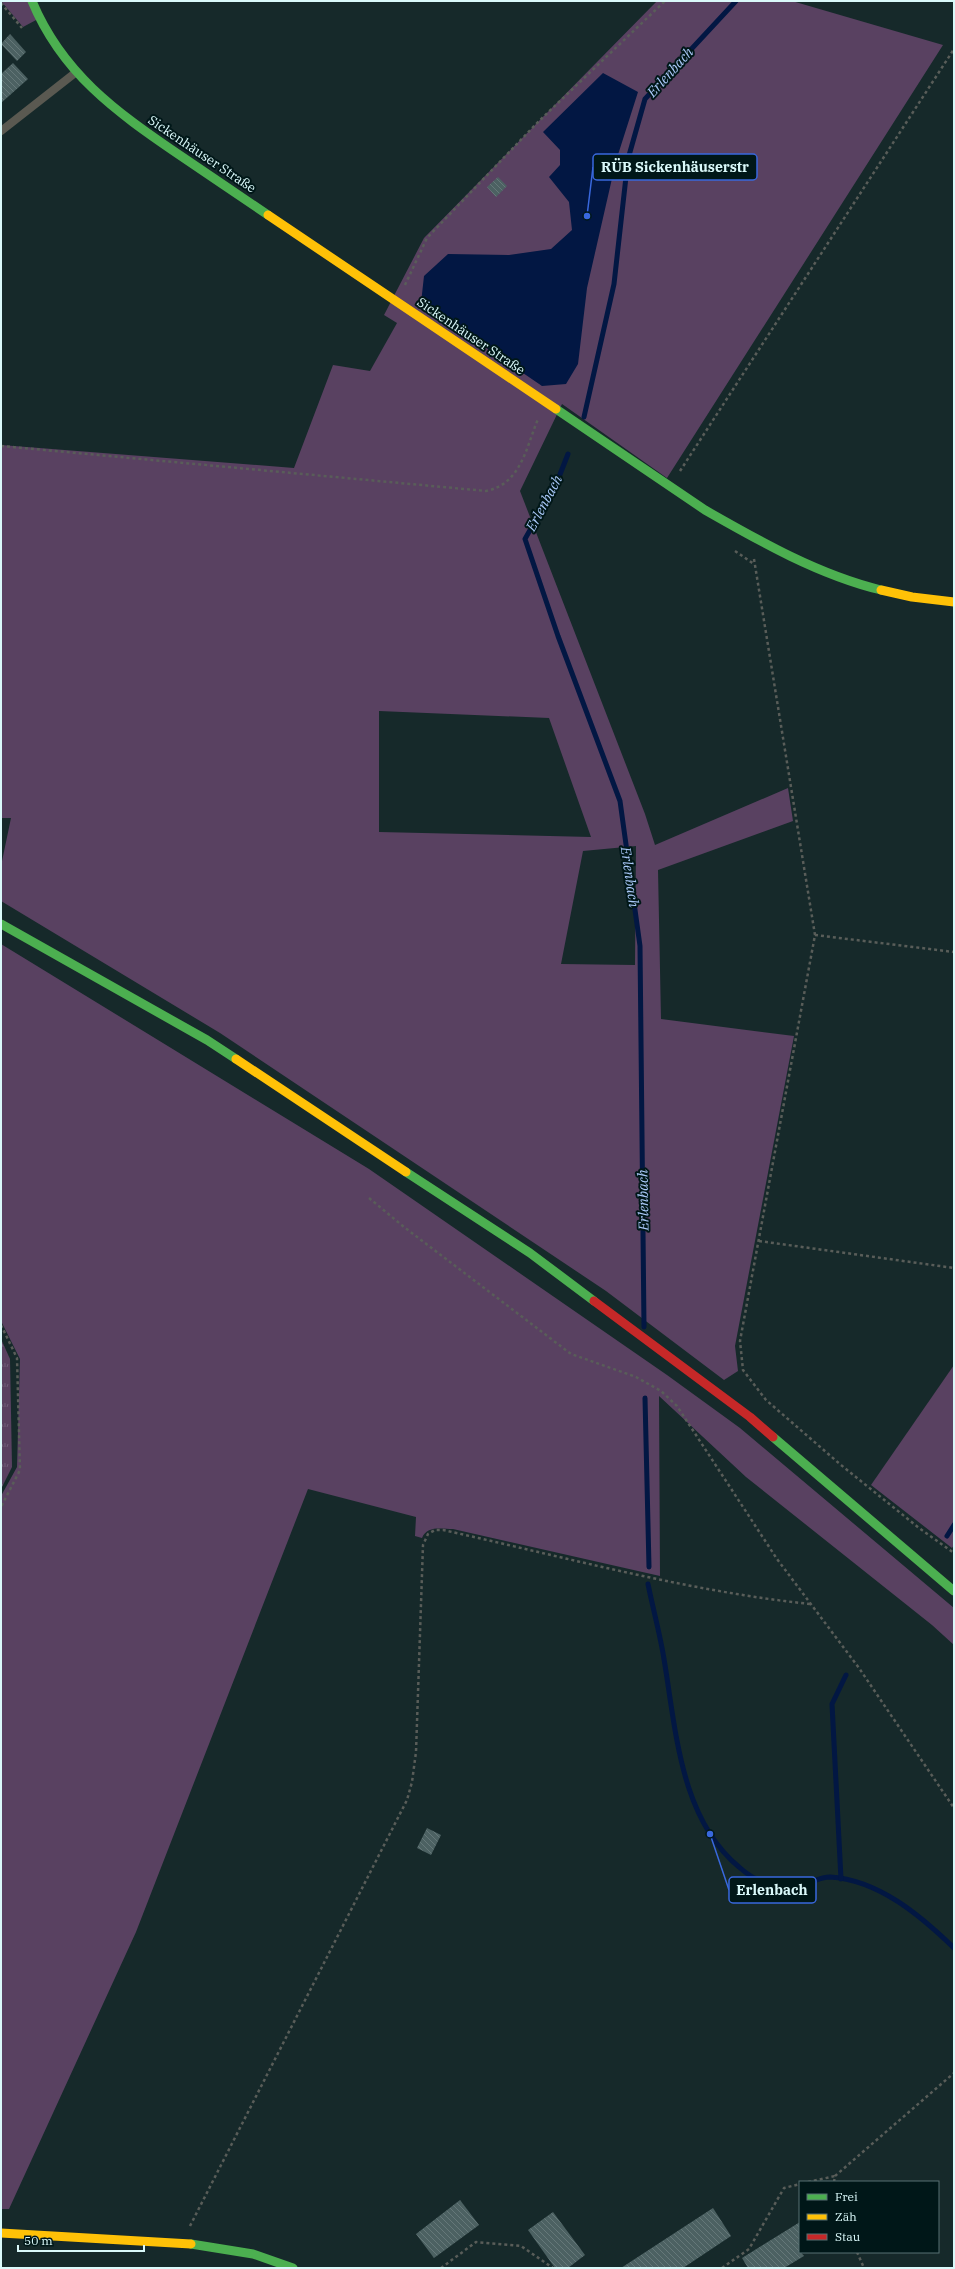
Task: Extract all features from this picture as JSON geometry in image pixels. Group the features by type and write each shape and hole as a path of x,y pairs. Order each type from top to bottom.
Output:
{"street":[{"name":"Sickenhäuser Straße","path":"32,1 51,43 85,84 125,118 670,486 750,536 802,562 869,587 906,596 954,602"},
{"path":"1,924 207,1040 530,1253 750,1417 954,1591"},
{"path":"1,2233 181,2243 253,2254 293,2268"}],"lane":[{"path":"1,130 75,73"}],"path":[{"path":"397,302 427,238 538,122 665,1"},
{"path":"670,486 954,49"},
{"path":"1,446 486,491 499,488 512,478 518,469 546,402"},
{"path":"750,536 815,935 740,1341 744,1370 766,1400 919,1528 954,1553"},
{"path":"815,935 954,952"},
{"path":"369,1198 404,1227 571,1354 623,1371 650,1384 670,1399 684,1416 764,1541 859,1668 954,1808"},
{"path":"759,1241 954,1268"},
{"path":"1,1325 17,1358 20,1470 1,1507"},
{"path":"181,2243 407,1800 412,1782 416,1752 423,1545 428,1534 435,1530 443,1530 678,1583 764,1599 810,1604"},
{"path":"812,2181 835,2176 954,2073"},
{"path":"834,2181 835,2176"},
{"path":"722,2268 749,2248 784,2188 799,2184"},
{"path":"441,2268 476,2242 521,2246 553,2268"},
{"path":"857,2253 864,2268"}],"green space":[{"path":"1,1 31,1 38,19 23,27"},
{"path":"657,1 792,1 943,45 667,478 562,404 520,491 645,814 655,845 788,788 793,821 658,870 661,1019 794,1036 735,1346 738,1371 724,1380 606,1291 220,1033 1,901 1,866 11,818 1,818 1,445 294,468 333,365 370,371 397,323 384,315 424,238","holes":["379,711 549,718 591,837 379,832","636,846 635,965 561,964 583,851"]},
{"path":"1,944 369,1169 667,1375 740,1428 954,1608 954,1645 932,1625 746,1477 659,1396 660,1576 453,1529 431,1529 424,1534 422,1538 415,1536 416,1517 308,1489 136,1932 9,2209 1,2209 1,1496 17,1467 20,1359 1,1321"},
{"path":"1,1339 10,1359 12,1467 1,1489"},
{"path":"954,1365 954,1545 952,1548 871,1485"}],"water":[{"path":"603,73 638,92 616,161 587,288 578,364 566,384 542,386 421,303 424,276 448,254 509,255 551,249 572,230 569,202 549,177 560,165 560,150 543,132"}],"building":[{"path":"10,34 26,52 17,61 1,44"},
{"path":"13,63 28,79 1,103 1,74"},
{"path":"498,177 507,186 496,197 487,187"},
{"path":"427,1828 441,1835 431,1855 417,1848"},
{"path":"460,2200 479,2225 434,2258 416,2234"},
{"path":"713,2208 731,2236 683,2268 621,2268"},
{"path":"553,2212 585,2255 568,2268 555,2268 528,2230"},
{"path":"799,2223 799,2253 804,2256 784,2268 748,2268 742,2258"}],"waterway":[{"name":"Erlenbach","path":"584,417 614,284 628,159 645,99 736,1"},
{"name":"Erlenbach","path":"568,454 557,482 525,539 558,636 620,801 640,946 644,1327"},
{"name":"Erlenbach","path":"645,1398 649,1567"},
{"path":"947,1536 954,1525"},
{"name":"Erlenbach","path":"648,1584 662,1650 677,1743 684,1771 704,1824 719,1847 739,1867 755,1879 769,1884 798,1886 830,1877 848,1880 882,1892 913,1912 954,1948"},
{"path":"841,1879 832,1704 846,1675"}],"traffic: fast":[{"path":"32,1 44,26 59,49 75,70 112,106 155,138 268,215"},
{"path":"556,409 705,510 747,534 813,567 858,584 881,590"},
{"path":"1,924 207,1040 236,1059"},
{"path":"406,1172 530,1253 594,1301"},
{"path":"773,1437 954,1591"},
{"path":"191,2244 253,2254 293,2268"}],"traffic: slow":[{"path":"268,215 556,409"},
{"path":"881,590 912,597 954,602"},
{"path":"236,1059 406,1172"},
{"path":"1,2233 191,2244"}],"traffic: jam":[{"path":"594,1301 750,1417 773,1437"}],"place":[{"name":"RÜB Sickenhäuserstr","path":"587,216"},
{"name":"Erlenbach","path":"710,1834"}]}
